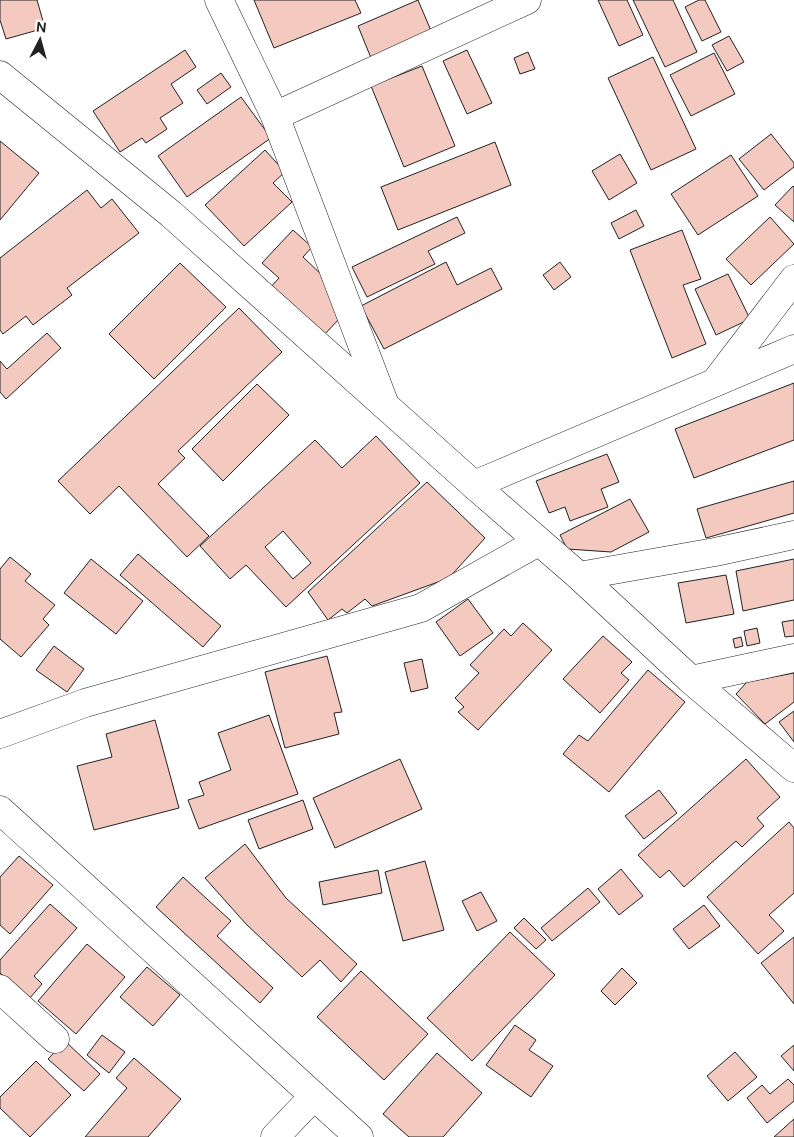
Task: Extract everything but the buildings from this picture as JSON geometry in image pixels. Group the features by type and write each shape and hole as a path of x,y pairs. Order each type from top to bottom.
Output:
{"street":[{"path":"219,0 276,116 385,405"},
{"path":"276,116 527,0"},
{"path":"0,75 171,214 538,542 579,576 691,680 794,768"},
{"path":"715,382 794,279"},
{"path":"474,485 794,349"},
{"path":"579,576 715,552 794,535"},
{"path":"0,734 85,703 421,608 538,542"},
{"path":"691,680 794,658"},
{"path":"0,810 359,1137"},
{"path":"0,989 55,1039"},
{"path":"275,1137 314,1096"}]}
